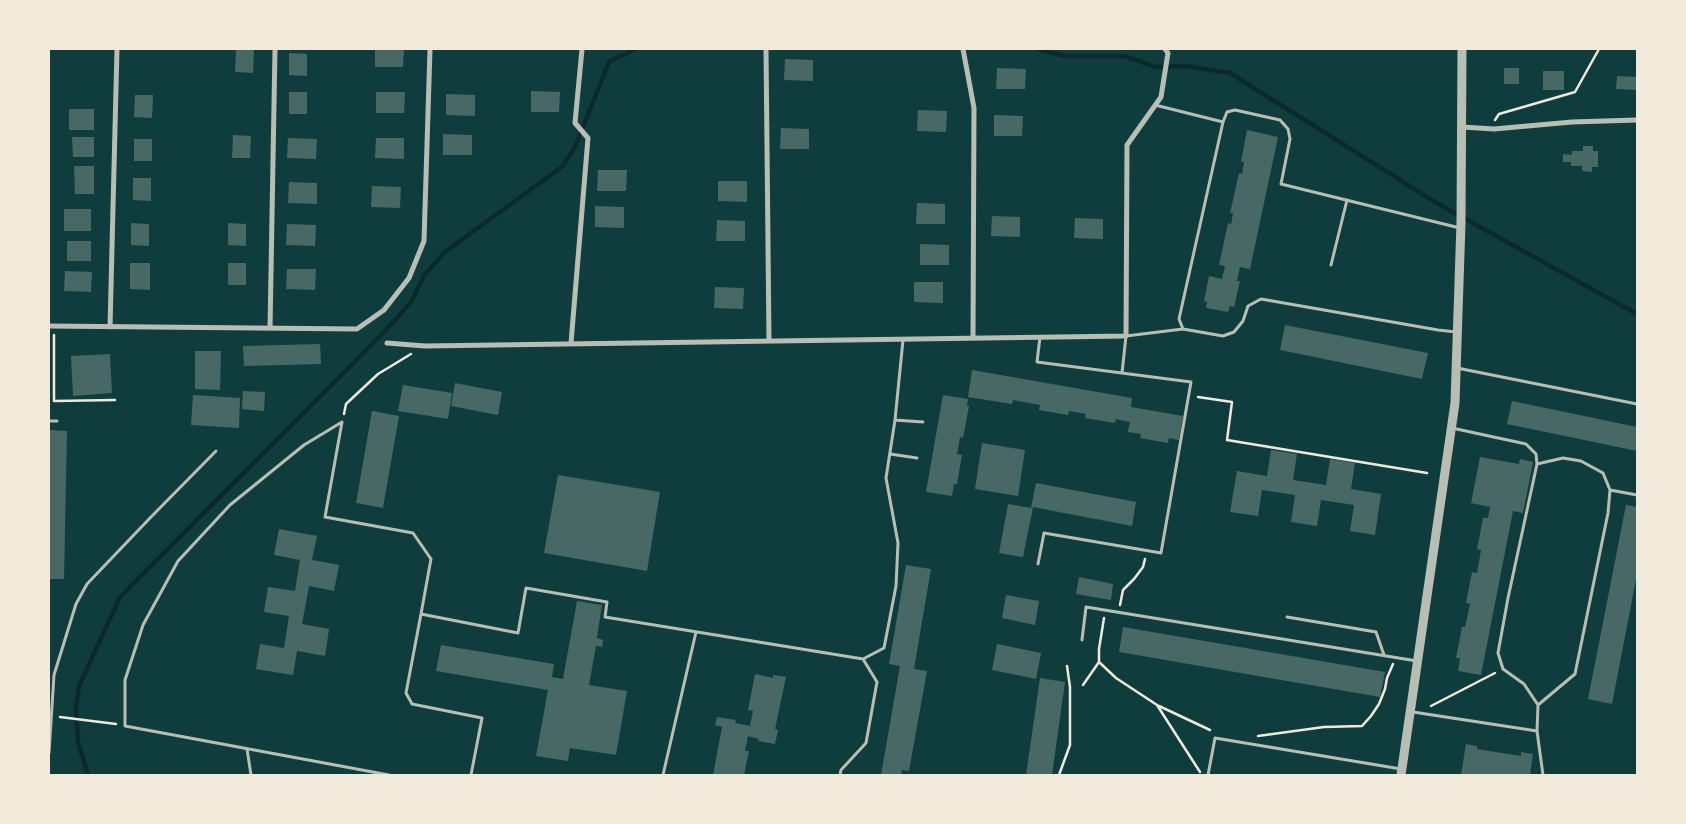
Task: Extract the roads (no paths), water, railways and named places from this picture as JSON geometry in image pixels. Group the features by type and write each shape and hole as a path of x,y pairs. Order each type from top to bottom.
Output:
{"street":[{"path":"110,327 117,49"},
{"path":"270,328 275,49"},
{"path":"52,326 357,329 384,310 409,278 424,241 430,49"},
{"path":"571,344 588,138 575,123 582,49"},
{"path":"766,49 769,341"},
{"path":"963,49 974,108 973,338"},
{"path":"1401,772 1415,712 1418,661 1455,403 1462,193 1462,49"},
{"path":"387,343 425,346 1126,336 1127,145 1161,97 1167,51"},
{"path":"1462,127 1494,129 1572,122 1637,120"}],"lane":[{"path":"1155,105 1224,122"},
{"path":"1183,329 1180,319 1227,112 1235,110 1280,120 1288,129 1290,139 1281,184 1461,225"},
{"path":"1332,265 1347,200"},
{"path":"1122,373 1126,336 1183,329 1223,336 1234,332 1243,322 1248,306 1260,300 1458,332"},
{"path":"1038,564 1044,533 1160,553 1191,382 1037,362 1040,337"},
{"path":"421,614 518,633 526,588 607,602 605,617 863,659 884,648 896,586 898,543 886,478 895,420 903,339"},
{"path":"1457,368 1637,404"},
{"path":"49,420 57,421"},
{"path":"895,420 923,422"},
{"path":"390,775 125,726 125,680 143,625 178,561 230,505 304,445 342,422 325,517 413,532 431,559 406,693 412,704 482,718 472,775"},
{"path":"1451,428 1526,444 1536,454 1537,464 1498,653 1503,669 1524,684 1538,705 1536,731 1543,775"},
{"path":"49,753 54,674 76,604 88,584 216,452"},
{"path":"890,454 917,458"},
{"path":"1537,464 1563,458 1581,461 1603,473 1610,490 1608,514 1575,674 1538,705"},
{"path":"1610,490 1637,495"},
{"path":"1082,640 1086,607 1418,661"},
{"path":"1287,617 1376,632 1385,656"},
{"path":"664,775 696,632"},
{"path":"840,775 841,770 866,743 877,682 863,659"},
{"path":"1415,712 1536,731"},
{"path":"1208,775 1215,738 1401,772"},
{"path":"247,749 251,775"}],"waterway":[{"path":"88,775 78,742 76,707 79,686 120,597 388,328 411,302 425,274 445,252 563,166 575,147 609,62 635,49"},
{"path":"1038,49 1064,56 1124,56 1156,67 1185,66 1230,73 1435,202 1637,314"}]}
